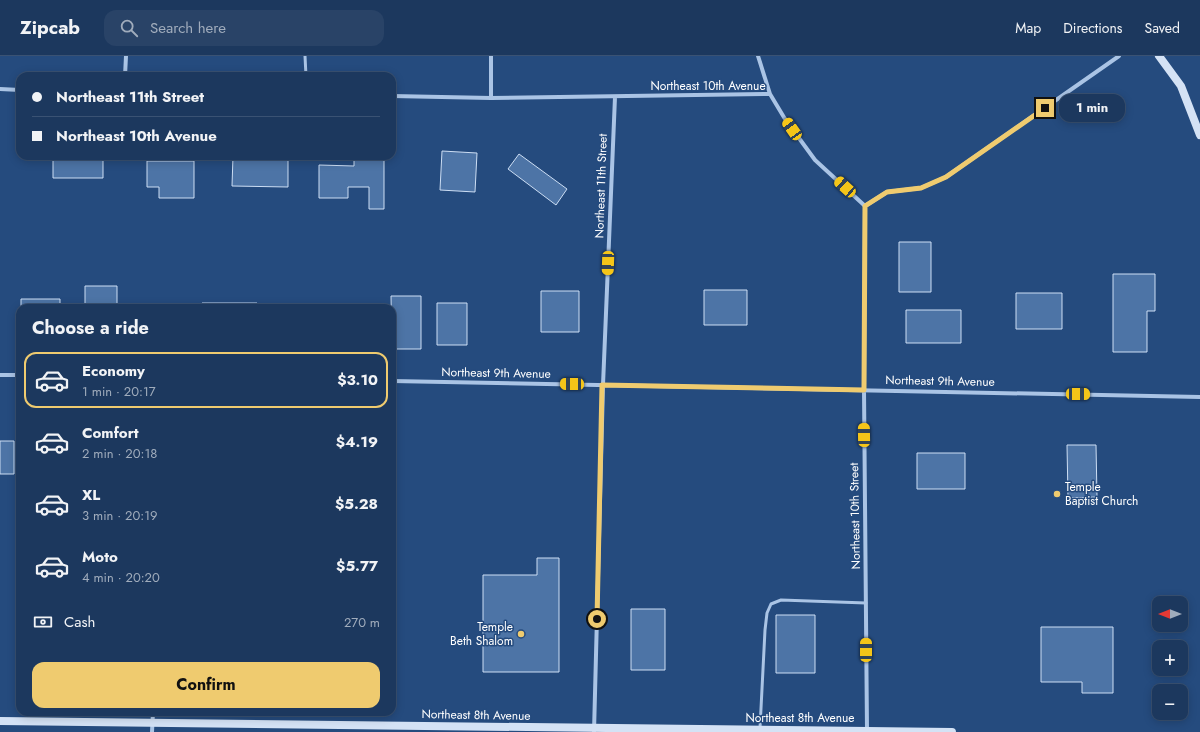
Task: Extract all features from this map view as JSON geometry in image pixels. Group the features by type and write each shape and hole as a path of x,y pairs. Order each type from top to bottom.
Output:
{"main road":[{"path":"1159,56 1182,86 1200,135"},
{"name":"Northeast 8th Avenue","path":"0,721 594,730 867,730 952,732"}],"street":[{"path":"125,72 126,56"},
{"path":"491,56 491,98"},
{"path":"758,56 770,94"},
{"path":"865,206 887,192 921,188 946,177 1119,56"},
{"path":"0,89 16,90"},
{"name":"Northeast 10th Avenue","path":"396,96 491,98 770,94 785,119 815,160 865,206"},
{"name":"Northeast 11th Street","path":"594,730 602,385 615,96"},
{"name":"Northeast 10th Street","path":"865,206 864,390 867,730"},
{"path":"0,375 16,376"},
{"name":"Northeast 9th Avenue","path":"396,382 1200,397"},
{"path":"152,732 153,716"}],"lane":[{"path":"304,56 306,72"},
{"path":"760,730 765,630 767,613 771,604 781,600 866,603"}],"building":[{"path":"442,151 477,153 475,192 440,190"},
{"path":"519,154 567,189 556,205 508,169"},
{"path":"53,160 103,160 103,178 53,178"},
{"path":"233,160 288,160 288,187 232,186"},
{"path":"354,160 384,160 384,209 369,209 369,187 348,187 348,198 319,198 319,165 354,166"},
{"path":"147,161 194,161 194,198 159,198 159,187 147,187"},
{"path":"899,242 931,242 931,292 899,292"},
{"path":"1113,274 1155,274 1155,311 1147,311 1147,352 1113,352"},
{"path":"85,286 117,286 117,304 85,304"},
{"path":"704,290 747,290 747,325 704,325"},
{"path":"541,291 579,291 579,332 541,332"},
{"path":"1016,293 1062,293 1062,329 1016,329"},
{"path":"391,296 421,296 421,349 396,349 396,304 391,304"},
{"path":"21,299 60,299 60,304 21,304"},
{"path":"202,303 257,303 257,304"},
{"path":"437,303 467,303 467,345 437,345"},
{"path":"906,310 961,310 961,343 906,343"},
{"path":"0,441 14,441 14,474 0,474"},
{"path":"1067,445 1096,445 1097,497 1068,498"},
{"path":"917,453 965,453 965,489 917,489"},
{"path":"537,558 559,558 559,672 483,672 483,575 537,575"},
{"path":"631,609 665,609 665,670 631,670"},
{"path":"776,615 815,615 815,673 776,673"},
{"path":"1041,627 1113,627 1113,693 1082,693 1082,682 1041,682"}],"place":[{"name":"Temple Baptist Church","path":"1057,494"},
{"name":"Temple Beth Shalom","path":"521,634"}],"route":[{"path":"597,619 602,385 864,390 865,206 887,192 921,188 946,177 1045,108"}]}
